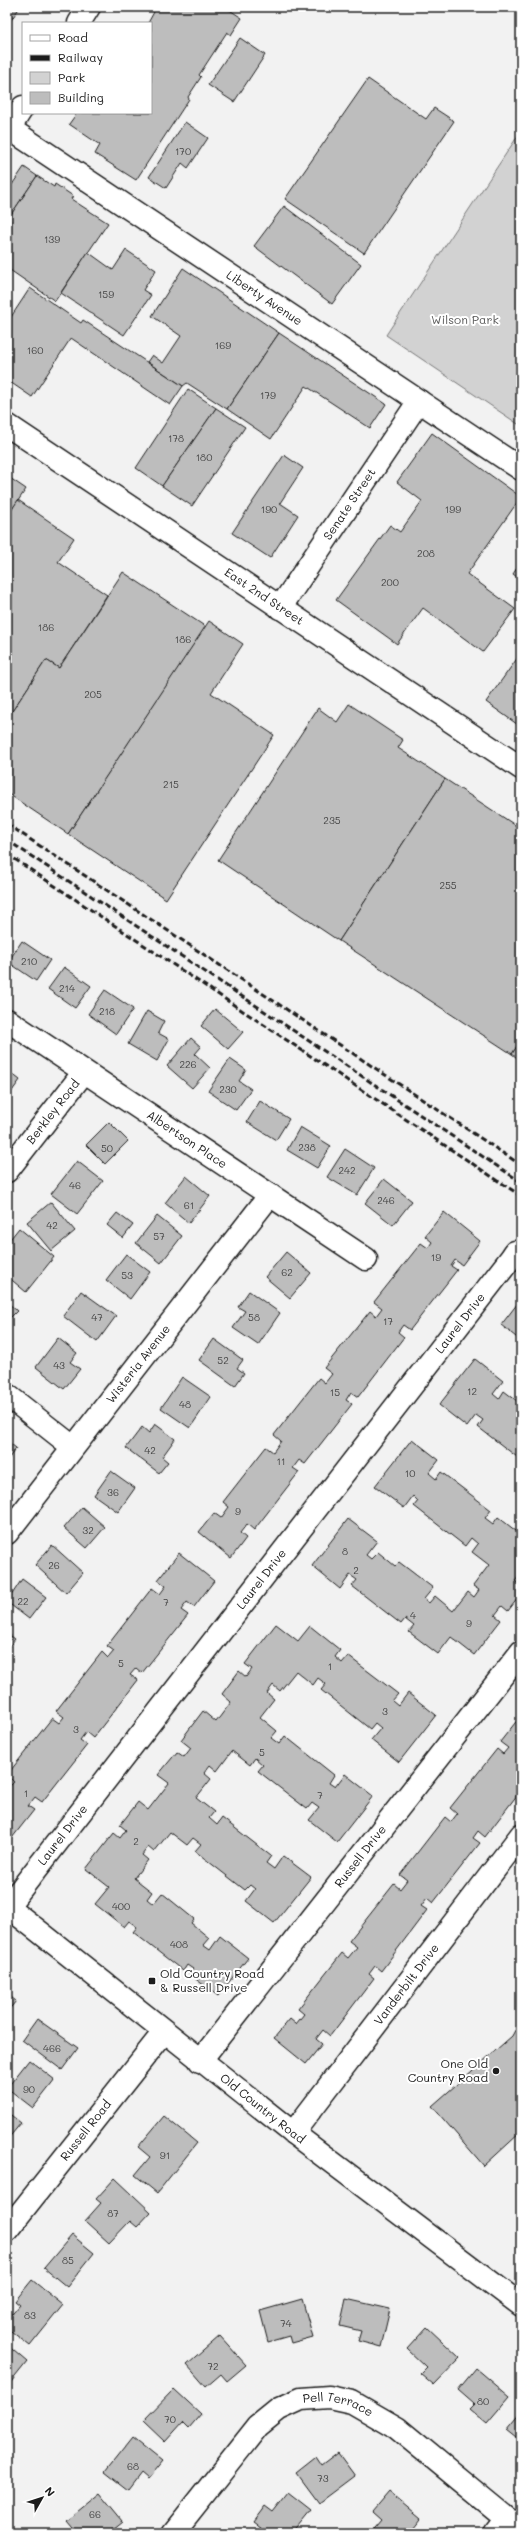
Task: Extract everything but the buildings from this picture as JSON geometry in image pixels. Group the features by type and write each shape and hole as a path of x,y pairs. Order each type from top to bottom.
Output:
{"street":[{"path":"80,22 90,7"},
{"path":"8,129 22,109"},
{"name":"Liberty Avenue","path":"8,129 521,469"},
{"name":"Senate Street","path":"280,608 419,401"},
{"name":"East 2nd Street","path":"7,425 521,768"},
{"name":"Albertson Place","path":"7,1020 366,1259"},
{"name":"Berkley Road","path":"7,1171 84,1072"},
{"name":"Wisteria Avenue","path":"7,1533 270,1195"},
{"name":"Laurel Drive","path":"7,1907 518,1254"},
{"path":"7,1395 73,1447"},
{"name":"Russell Drive","path":"200,2061 521,1652"},
{"name":"Vanderbilt Drive","path":"293,2133 521,1835"},
{"name":"Old Country Road","path":"7,1907 200,2061 521,2306"},
{"name":"Russell Road","path":"7,2230 164,2032"},
{"name":"Pell Terrace","path":"173,2533 258,2426 279,2409 301,2399 329,2397 352,2402 397,2428 507,2527"}],"green space":[{"name":"Wilson Park","path":"521,131 521,426 386,335"}],"railway":[{"path":"7,824 521,1165"},
{"path":"7,840 521,1182"},
{"path":"7,854 521,1196"}],"place":[{"name":"Old Country Road & Russell Drive","path":"152,1981"},
{"name":"One Old Country Road","path":"496,2071"}]}
